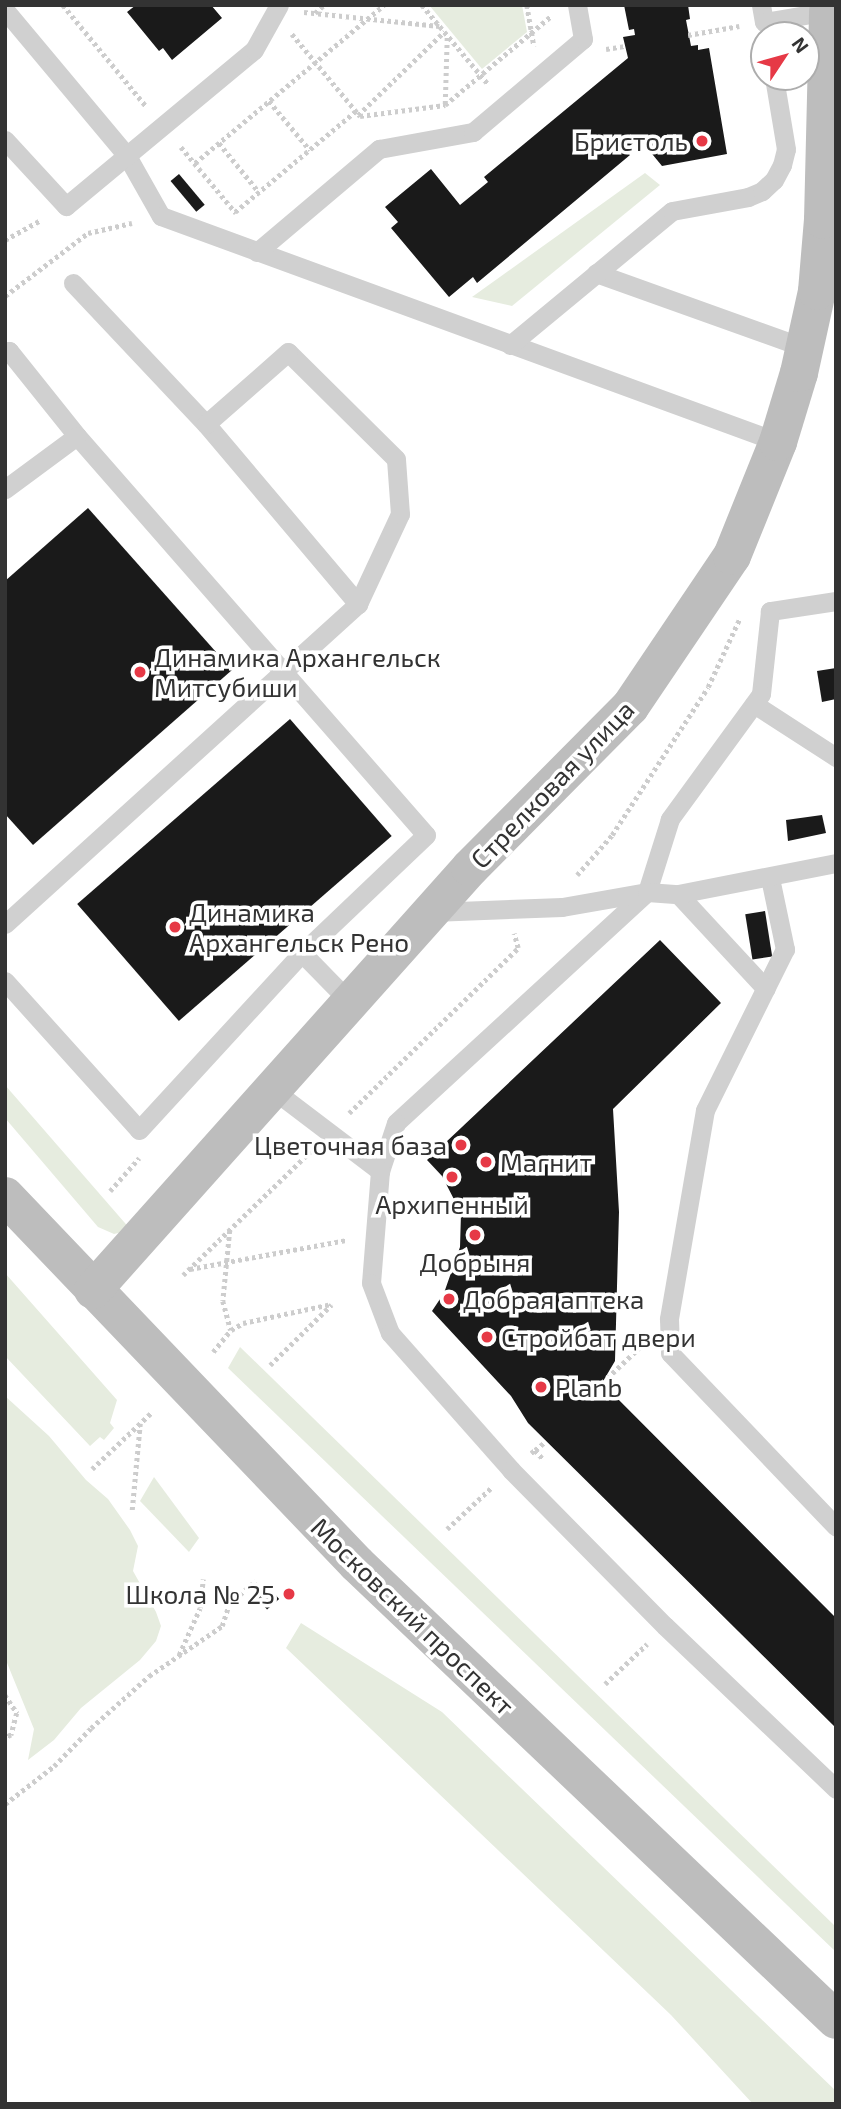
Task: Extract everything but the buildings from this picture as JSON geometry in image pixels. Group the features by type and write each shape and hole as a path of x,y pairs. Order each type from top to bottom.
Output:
{"street":[{"name":"Стрелковая улица","path":"93,1290 431,912 630,707 732,556 778,442 805,348 817,290 823,220 832,10"},
{"name":"Московский проспект","path":"5,1196 357,1564 836,2020"}],"lane":[{"path":"257,252 379,149 472,132 583,39 577,5"},
{"path":"5,10 127,156 161,216 778,442"},
{"path":"764,21 832,10"},
{"path":"5,140 66,206 254,50 287,12"},
{"path":"510,345 672,211 748,197 762,191 774,180 786,149 776,91"},
{"path":"596,273 805,348"},
{"path":"73,283 206,424 358,604"},
{"path":"5,354 9,351 77,436 282,674 426,835 302,953 139,1130 5,981"},
{"path":"5,924 358,604 400,514 396,458 288,352 206,424"},
{"path":"5,489 77,436"},
{"path":"836,601 770,611 761,694 670,819 647,892 397,1124 380,1171 371,1283 390,1333 511,1470 665,1626 836,1789"},
{"path":"754,704 836,757"},
{"path":"431,912 562,907 647,892 678,894 836,863"},
{"path":"770,878 785,949 705,1110 669,1319 670,1353 836,1527"},
{"path":"678,894 766,989"},
{"path":"302,953 350,1002"},
{"path":"272,1089 380,1171"}],"path":[{"path":"315,13 324,5"},
{"path":"195,163 384,5"},
{"path":"422,5 505,105"},
{"path":"357,113 290,33 287,12 439,26"},
{"path":"357,113 445,105 556,12"},
{"path":"688,35 750,24"},
{"path":"444,137 446,33"},
{"path":"208,234 357,113 446,33"},
{"path":"269,101 310,150"},
{"path":"219,143 259,192"},
{"path":"5,240 66,206"},
{"path":"5,296 88,233 161,216"},
{"path":"184,1275 518,948 506,908"},
{"path":"230,1230 223,1301 231,1329"},
{"path":"189,1269 374,1235"},
{"path":"213,1352 231,1329 243,1323 332,1304 271,1365"},
{"path":"602,1383 669,1319"},
{"path":"92,1469 151,1413"},
{"path":"132,1510 140,1423"},
{"path":"535,1450 546,1441"},
{"path":"179,1656 200,1608 203,1579"},
{"path":"5,1804 54,1766 149,1676 222,1626 229,1604 255,1581"},
{"path":"5,1695 16,1713 11,1735 5,1738"}],"shaded area":[{"path":"429,5 522,5 527,32 482,69"},
{"path":"645,173 660,185 512,306 472,297"},
{"path":"5,1085 131,1230 114,1234 98,1227 5,1118"},
{"path":"5,1273 117,1400 110,1423 114,1428 104,1440 100,1437 90,1446 5,1356"},
{"path":"240,1347 836,1927 836,1952 228,1368"},
{"path":"5,1396 49,1436 86,1480 108,1499 130,1530 138,1546 133,1571 161,1626 156,1641 140,1660 81,1708 54,1740 28,1760 34,1729 5,1658"},
{"path":"154,1477 199,1538 189,1552 140,1501"},
{"path":"301,1623 442,1712 836,2091 836,2104 753,2104 671,2015 286,1648"}],"place":[{"name":"Бристоль","path":"702,141"},
{"name":"Динамика Архангельск Митсубиши","path":"140,672"},
{"name":"Динамика Архангельск Рено","path":"175,927"},
{"name":"Цветочная база","path":"461,1145"},
{"name":"Магнит","path":"486,1162"},
{"name":"Архипенный","path":"452,1177"},
{"name":"Добрыня","path":"475,1235"},
{"name":"Добрая аптека","path":"449,1299"},
{"name":"Стройбат двери","path":"487,1337"},
{"name":"Planb","path":"541,1387"},
{"name":"Школа № 25","path":"289,1594"}]}
